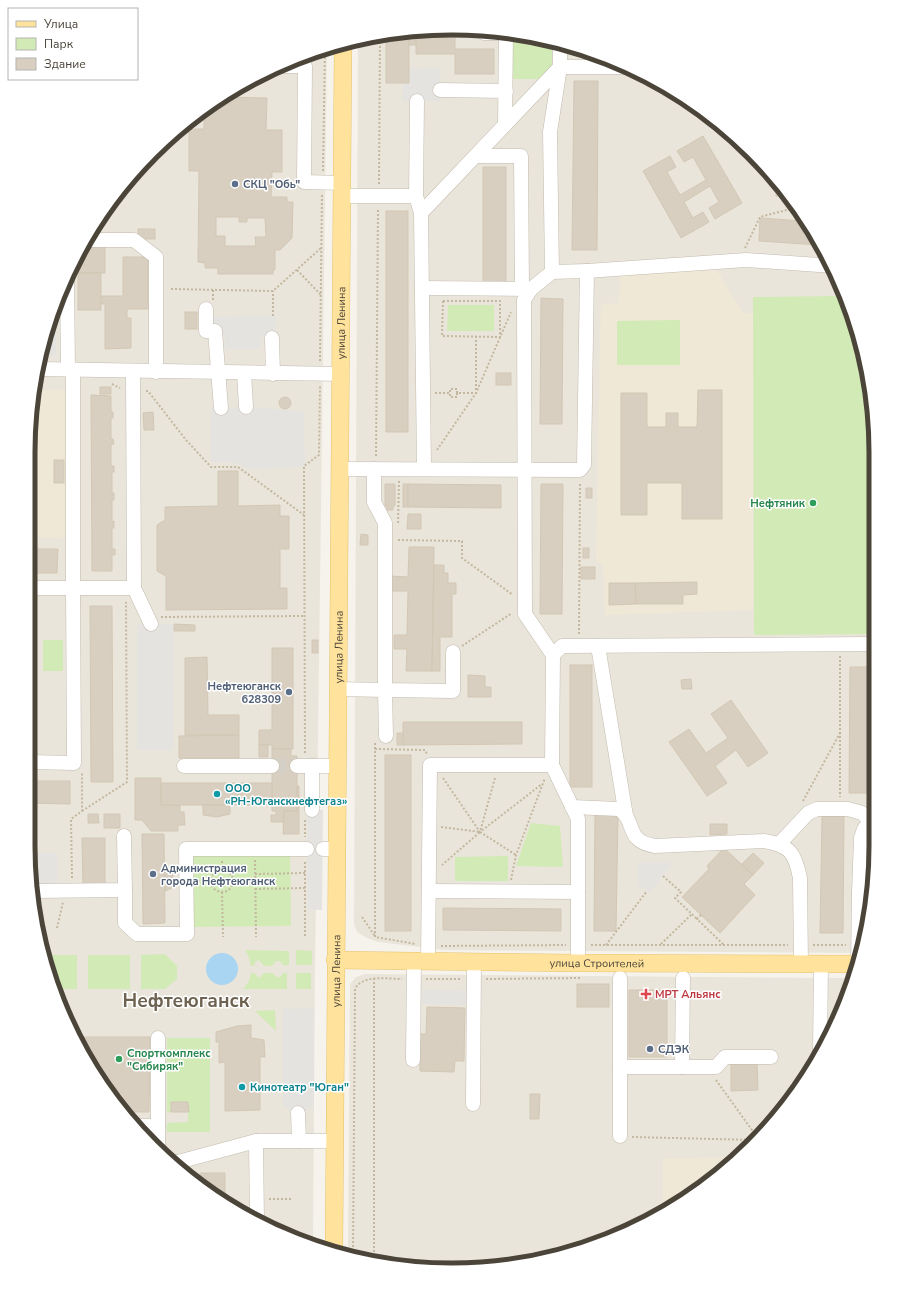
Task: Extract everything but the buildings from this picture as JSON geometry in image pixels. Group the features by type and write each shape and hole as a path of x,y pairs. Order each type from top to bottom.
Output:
{"main road":[{"name":"улица Ленина","path":"334,1246 335,960 329,849 336,766 343,49"},
{"name":"улица Строителей","path":"335,960 474,962 579,971 801,964 852,964"}],"lane":[{"path":"505,39 505,125"},
{"path":"552,272 550,132 560,67 560,49"},
{"path":"295,66 305,66 304,182 323,182 342,189 416,196"},
{"path":"421,214 560,67 612,67"},
{"path":"440,90 506,91"},
{"path":"416,100 416,196 421,214 424,469"},
{"path":"476,156 521,156 527,289 524,300 525,614 553,654 552,765 578,819 579,971"},
{"path":"93,240 134,240 156,257 156,372"},
{"path":"422,288 527,289 552,272 587,271 740,260 825,265"},
{"path":"340,469 580,470 584,464 587,271"},
{"path":"35,762 74,763 71,369 68,291"},
{"path":"206,309 206,331 215,331 221,408"},
{"path":"272,338 273,374"},
{"path":"44,367 133,372 340,374"},
{"path":"133,372 130,588 149,620"},
{"path":"244,373 246,407"},
{"path":"374,469 374,502 392,540 385,690 386,736"},
{"path":"35,588 130,588"},
{"path":"553,654 562,646 869,644"},
{"path":"598,646 626,816 636,837 646,845 655,846 764,841 780,843 791,853 798,865 800,878 801,964"},
{"path":"337,689 452,691 453,652"},
{"path":"413,1060 418,995 414,979 421,961 430,891 430,765 552,765"},
{"path":"184,766 272,766"},
{"path":"308,814 304,766 336,766"},
{"path":"572,808 619,809 626,816"},
{"path":"780,843 808,813 817,810 840,809 869,817"},
{"path":"866,892 861,838 864,829 869,823"},
{"path":"124,836 125,922 137,934 187,934 186,849 306,849"},
{"path":"38,891 125,890"},
{"path":"430,891 578,892"},
{"path":"473,1104 471,996 474,979 474,962"},
{"path":"820,1041 821,964"},
{"path":"620,978 620,1136"},
{"path":"682,1067 683,978"},
{"path":"158,1038 158,1142"},
{"path":"620,1067 716,1067 725,1057 772,1057"},
{"path":"298,1113 298,1141"},
{"path":"143,1126 158,1126"},
{"path":"180,1163 256,1141 335,1141"},
{"path":"256,1141 257,1214"}],"path":[{"path":"304,766 304,466 319,455 325,55"},
{"path":"740,260 760,217 791,209"},
{"path":"171,289 273,291 321,248"},
{"path":"297,270 321,295"},
{"path":"273,291 273,316"},
{"path":"443,301 500,301 500,337 442,336 443,301"},
{"path":"437,450 476,393 513,309"},
{"path":"476,337 476,393"},
{"path":"111,383 125,391 148,391 186,440 211,467 238,468 304,515"},
{"path":"450,389 457,389 457,393 457,397 450,397 450,389"},
{"path":"457,393 476,393"},
{"path":"398,524 399,469"},
{"path":"579,646 580,470"},
{"path":"392,540 398,532"},
{"path":"392,540 462,541 462,558 525,604 453,652"},
{"path":"82,811 127,782 130,588"},
{"path":"149,620 304,616"},
{"path":"840,644 840,809"},
{"path":"802,802 840,732"},
{"path":"375,749 425,750 480,832 516,855"},
{"path":"480,832 499,765"},
{"path":"511,891 511,881 516,855 542,784 552,765"},
{"path":"430,876 480,832 542,784"},
{"path":"305,936 305,873 308,814"},
{"path":"430,826 480,832"},
{"path":"255,859 256,936"},
{"path":"222,870 231,875 233,882 231,888 222,892 216,890 211,881 214,873 222,870"},
{"path":"255,874 305,873"},
{"path":"663,876 681,892 675,898 724,945"},
{"path":"191,881 211,881"},
{"path":"233,882 255,882"},
{"path":"255,889 305,888"},
{"path":"606,945 647,891"},
{"path":"222,892 223,937"},
{"path":"56,928 65,896"},
{"path":"660,945 692,914"},
{"path":"697,919 701,915"},
{"path":"362,917 376,937"},
{"path":"353,1251 355,989 358,983 366,979 474,979 579,971"},
{"path":"374,979 374,1255"},
{"path":"708,1067 754,1133"},
{"path":"620,1136 748,1140"},
{"path":"257,1199 292,1200"}],"shaded area":[{"path":"452,35 479,36 533,43 586,57 636,78 684,105 727,138 766,177 799,220 826,268 847,318 861,371 868,425 869,452 869,846 868,873 861,927 855,953 444,950 378,942 357,932 354,924 358,46 398,39"},
{"path":"460,35 483,36 484,39 460,39"},
{"path":"327,54 313,1239 268,1220 220,1193 177,1160 157,1141 138,1121 105,1078 78,1030 57,980 43,927 36,873 35,452 36,425 43,371 57,318 67,292 91,243 121,198 138,177 177,138 220,105 268,78 292,67"},
{"path":"440,68 440,101 402,101 403,83 409,82 409,69"},
{"path":"716,269 743,313 753,313 753,610 605,615 603,564 596,562 601,304 619,303 620,275"},
{"path":"276,316 276,338 261,338 261,349 225,349 225,337 212,337 212,317"},
{"path":"56,321 56,356 46,356"},
{"path":"40,390 66,390 66,538 35,537 35,452 36,425"},
{"path":"257,407 304,412 305,467 247,469 238,463 211,462 211,408"},
{"path":"137,624 174,624 173,750 137,750"},
{"path":"307,810 323,810 322,910 307,910"},
{"path":"35,853 57,853 58,891 38,891"},
{"path":"638,863 672,863 650,893 638,884"},
{"path":"365,974 848,978 826,1030 799,1078 783,1100 766,1121 727,1160 684,1193 636,1220 612,1231 560,1249 506,1259 452,1263 398,1259 348,1250 350,984 356,977"},
{"path":"421,990 468,991 468,1005 422,1004"},
{"path":"314,1008 314,1105 303,1113 293,1113 283,1106 283,1009"},
{"path":"730,1157 684,1193 663,1205 663,1159"}],"green space":[{"path":"509,40 552,47 552,65 540,79 509,79"},
{"name":"Нефтяник","path":"839,296 847,318 861,371 868,425 869,634 754,635 753,297"},
{"path":"448,305 494,305 494,331 447,331"},
{"path":"680,320 680,365 617,365 617,321"},
{"path":"43,640 63,640 63,671 43,671"},
{"path":"531,823 560,826 563,867 516,866"},
{"path":"290,851 291,926 191,927 191,858 193,854"},
{"path":"508,856 508,881 455,881 455,857"},
{"path":"245,950 289,951 289,965 283,965 280,961 276,961 272,966 264,966 259,960 255,962 254,966 251,966"},
{"path":"296,950 312,951 312,965 296,965"},
{"path":"165,954 177,966 177,979 165,989 141,989 141,955"},
{"path":"49,955 77,955 77,989 60,989"},
{"path":"88,955 130,955 130,989 88,989"},
{"path":"251,973 254,973 259,978 264,973 272,973 277,977 280,977 283,973 287,973 287,989 243,989 249,981"},
{"path":"296,973 311,973 311,989 296,989"},
{"path":"275,1010 276,1031 255,1011"},
{"path":"167,1038 210,1038 210,1132 167,1132 167,1123 188,1122 188,1102 171,1102 171,1112 167,1113"}],"water":[{"path":"219,953 225,953 235,960 238,969 237,975 231,982 225,985 219,985 209,978 206,972 206,966 213,956"}],"tunnel":[{"path":"272,766 297,766"}],"place":[{"name":"СКЦ \"Обь\"","path":"235,184"},
{"name":"Нефтяник","path":"813,503"},
{"name":"Нефтеюганск 628309","path":"289,692"},
{"name":"ООО «РН-Юганскнефтегаз»","path":"217,794"},
{"name":"Администрация города Нефтеюганск","path":"153,874"},
{"name":"МРТ Альянс","path":"646,994"},
{"name":"СДЭК","path":"650,1049"},
{"name":"Спорткомплекс \"Сибиряк\"","path":"119,1059"},
{"name":"Кинотеатр \"Юган\"","path":"242,1087"}],"district":[{"name":"Нефтеюганск","path":"186,1000"}]}
